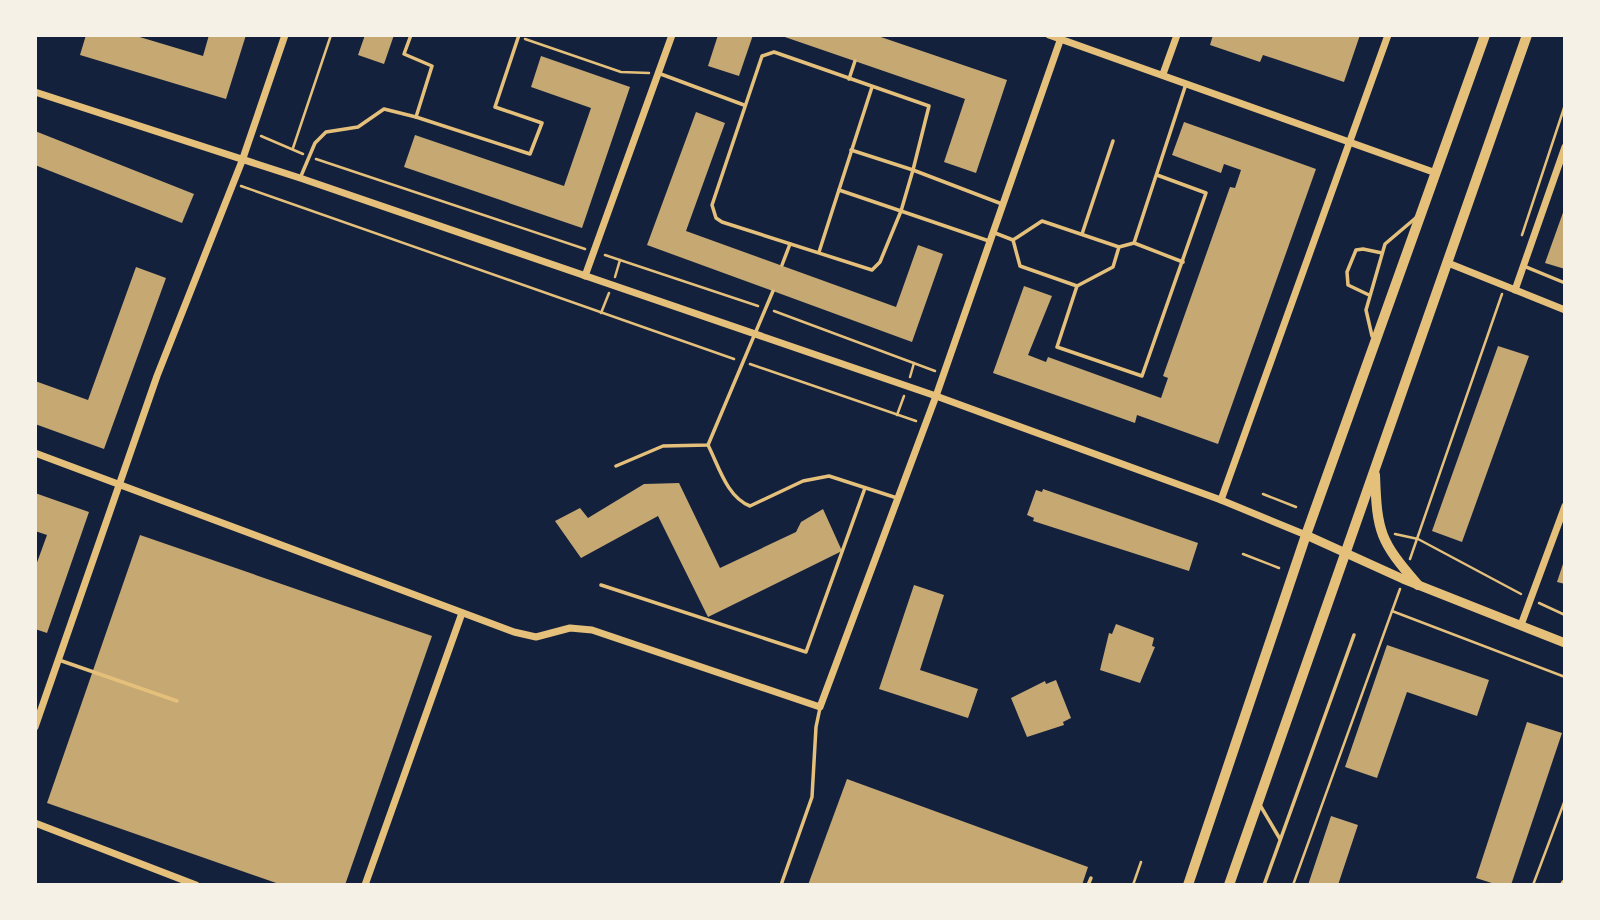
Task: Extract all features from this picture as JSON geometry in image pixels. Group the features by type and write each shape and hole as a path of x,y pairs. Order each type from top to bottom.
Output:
{"main road":[{"path":"1188,885 1306,535 1485,35"},
{"path":"1229,885 1525,35"},
{"path":"1374,468 1376,507 1384,543 1405,575 1418,585"}],"street":[{"path":"35,727 118,486 242,161 285,35"},
{"path":"585,276 672,35"},
{"path":"1049,35 1062,37 1436,173"},
{"path":"1163,74 1177,35"},
{"path":"1221,500 1388,35"},
{"path":"35,453 462,613 536,637 570,628 592,630 820,707 926,425 1062,37"},
{"path":"35,92 300,178 936,396 1221,500 1405,575"},
{"path":"1515,290 1565,147"},
{"path":"1448,262 1565,310"},
{"path":"1521,625 1565,506"},
{"path":"1418,585 1565,643"},
{"path":"365,885 462,613"},
{"path":"35,824 196,885"}],"lane":[{"path":"411,35 404,54 432,66 416,117"},
{"path":"300,178 316,143 326,132 358,127 384,109 530,154 542,123 495,107 519,36"},
{"path":"769,52 849,79 929,106 901,211 877,268 872,270 722,222 713,213 712,205 762,56 769,52"},
{"path":"849,79 855,61"},
{"path":"658,73 744,106"},
{"path":"1134,243 1186,84"},
{"path":"819,252 872,86"},
{"path":"1082,234 1114,141"},
{"path":"851,150 1002,204"},
{"path":"1119,247 1113,267 1077,286 1057,347 1142,376 1206,194 1157,175"},
{"path":"839,190 989,241"},
{"path":"1375,347 1366,310 1385,244 1399,229 1422,213"},
{"path":"1013,240 1042,221 1119,247 1134,243 1182,262"},
{"path":"992,232 1013,240"},
{"path":"1013,240 1020,265 1077,286"},
{"path":"782,265 790,244"},
{"path":"1369,295 1348,285 1347,272 1356,250 1382,253"},
{"path":"1524,266 1565,283"},
{"path":"773,291 708,445 731,492 740,502 750,506 816,478 829,476 899,498"},
{"path":"616,466 663,446 708,445"},
{"path":"601,585 806,652 865,488"},
{"path":"1265,885 1353,635"},
{"path":"59,660 177,701"},
{"path":"781,885 812,797 816,727 820,707"},
{"path":"1258,802 1280,839"},
{"path":"1088,885 1090,878"}],"path":[{"path":"293,149 331,35"},
{"path":"519,36 621,72 658,73"},
{"path":"1518,246 1565,105"},
{"path":"233,183 926,425"},
{"path":"1293,885 1418,539 1505,285"},
{"path":"1263,495 1296,507"},
{"path":"1389,535 1400,533 1418,539 1565,615"},
{"path":"1243,554 1279,568"},
{"path":"1392,611 1565,677"},
{"path":"1533,885 1565,800"},
{"path":"1133,885 1141,862"}],"building":[{"path":"86,35 133,35 203,56 209,35 246,35 226,99 80,55"},
{"path":"365,35 394,35 384,64 358,55"},
{"path":"718,35 753,35 739,76 708,66"},
{"path":"779,35 875,35 1007,80 976,173 944,162 965,99"},
{"path":"1213,35 1360,35 1344,82 1263,55 1260,62 1210,45"},
{"path":"541,56 630,87 582,228 404,167 415,135 564,186 591,108 531,87"},
{"path":"696,112 725,123 686,231 896,307 918,245 943,254 912,342 647,245"},
{"path":"1184,122 1316,169 1218,444 1137,415 1135,423 993,373 1024,286 1052,296 1028,355 1046,362 1048,357 1161,398 1168,378 1163,376 1230,187 1235,188 1241,170 1224,164 1221,173 1172,155"},
{"path":"35,131 194,194 182,223 35,165"},
{"path":"1565,207 1565,269 1545,263"},
{"path":"136,267 166,278 104,449 35,424 35,381 88,400"},
{"path":"1498,346 1529,356 1462,542 1432,531"},
{"path":"679,483 720,568 796,532 801,522 823,509 842,551 708,617 658,516 581,558 555,521 580,508 588,518 644,484"},
{"path":"1043,489 1198,543 1189,571 1033,521 1034,518 1027,515 1036,490 1042,492"},
{"path":"35,493 89,512 47,633 35,629 35,568 47,535 35,531"},
{"path":"140,535 432,636 345,885 282,885 47,803"},
{"path":"1565,561 1565,584 1557,582"},
{"path":"914,585 944,595 920,670 978,689 968,718 879,689"},
{"path":"1116,624 1154,638 1152,646 1155,647 1140,683 1100,670 1109,633 1112,634"},
{"path":"1387,645 1489,680 1477,716 1407,692 1377,778 1345,767"},
{"path":"1056,680 1071,718 1063,722 1064,725 1027,737 1011,698 1045,681 1046,684"},
{"path":"1527,722 1562,733 1511,885 1498,885 1476,878"},
{"path":"847,779 1088,867 1082,885 808,885"},
{"path":"1331,816 1358,825 1338,885 1308,885"}]}
